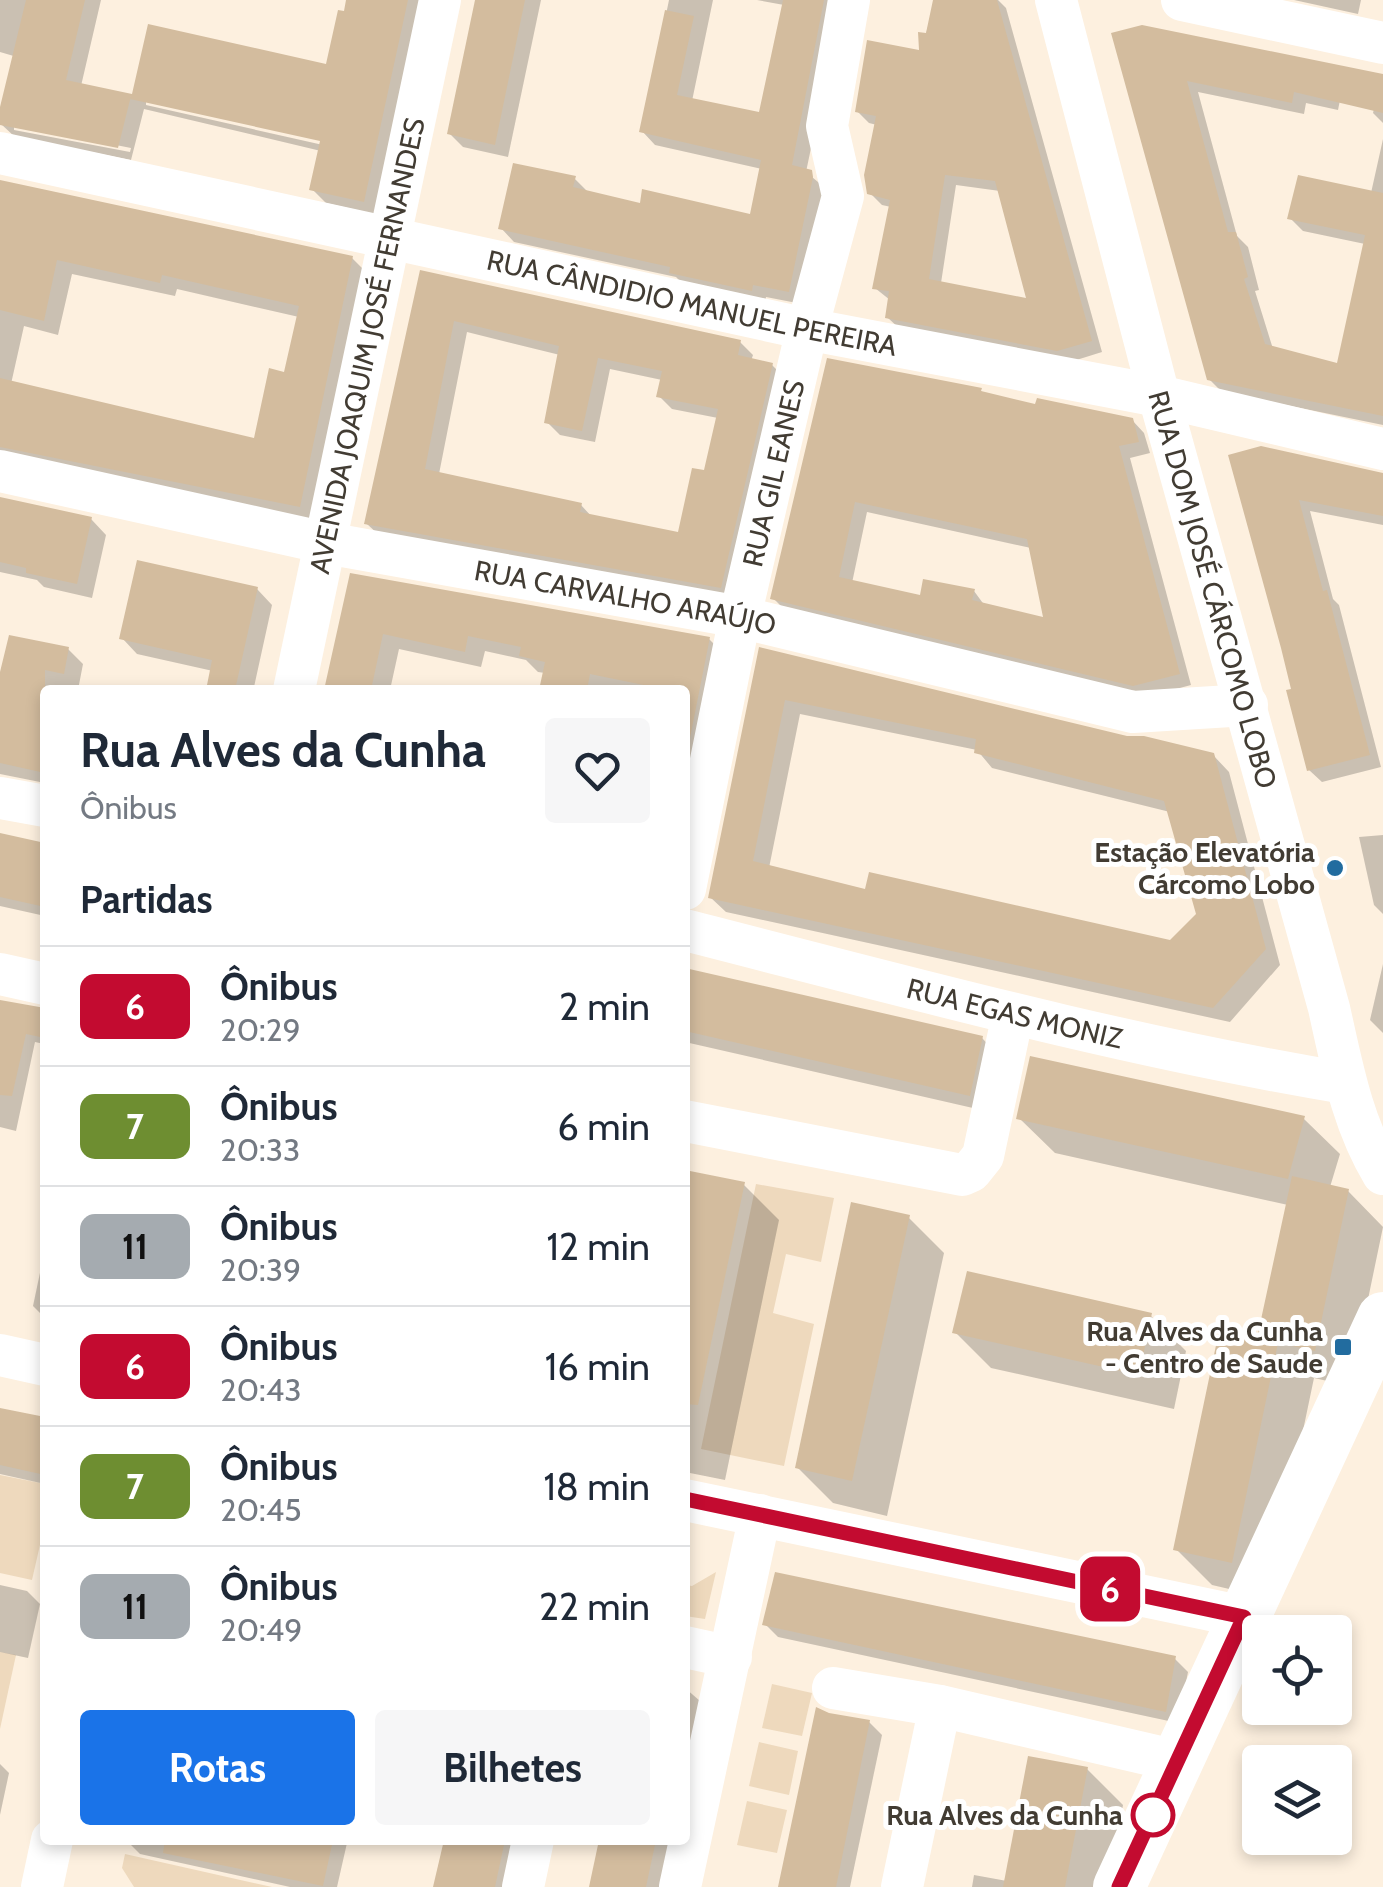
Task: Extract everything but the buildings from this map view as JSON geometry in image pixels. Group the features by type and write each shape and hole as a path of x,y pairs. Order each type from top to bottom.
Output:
{"street":[{"name":"AVENIDA JOAQUIM JOSÉ FERNANDES","path":"295,685 440,0"},
{"name":"RUA GIL EANES","path":"690,864 740,617 807,329 843,196 827,126 849,0"},
{"name":"RUA DOM JOSÉ CÁRCOMO LOBO","path":"1056,0 1346,1082 1358,1124 1383,1174"},
{"path":"1182,0 1371,27"},
{"name":"RUA CÂNDIDIO MANUEL PEREIRA","path":"0,153 807,329 1160,396 1383,449"},
{"name":"RUA CARVALHO ARAÚJO","path":"0,471 326,543 740,617 1133,712 1247,705"},
{"path":"0,798 40,805"},
{"name":"RUA EGAS MONIZ","path":"690,931 1013,1014 1243,1066 1346,1082"},
{"path":"0,974 40,983"},
{"path":"690,1122 962,1175 971,1171 983,1156 1013,1014"},
{"path":"1245,1615 1383,1318"},
{"path":"0,1355 40,1363"},
{"path":"690,1501 1242,1617"},
{"path":"690,1842 760,1515"},
{"path":"1119,1887 1242,1621"},
{"path":"690,1649 731,1657"},
{"path":"832,1688 940,1706 1177,1762"},
{"path":"902,1887 940,1706"},
{"path":"42,1887 51,1845"},
{"path":"523,1887 532,1845"},
{"path":"680,1887 689,1845"}],"shaded area":[{"path":"756,1184 834,1198 821,1262 786,1254 773,1313 814,1324 784,1466 701,1449"},
{"path":"0,1475 40,1483 40,1545 32,1580 0,1573"},
{"path":"716,1572 705,1619 690,1617 692,1586"},
{"path":"0,1652 16,1655 0,1729"},
{"path":"772,1684 812,1693 802,1736 762,1728"},
{"path":"759,1742 798,1751 789,1795 749,1786"},
{"path":"747,1801 787,1810 777,1853 737,1845"},
{"path":"125,1854 272,1887 134,1887 122,1868"}],"bus line":[{"name":"6","path":"690,1500 1244,1617 1119,1887"}],"place":[{"name":"Estação Elevatória Cárcomo Lobo","path":"1335,868"},
{"name":"Rua Alves da Cunha - Centro de Saude","path":"1343,1347"},
{"name":"Rua Alves da Cunha","path":"1153,1815"}]}
